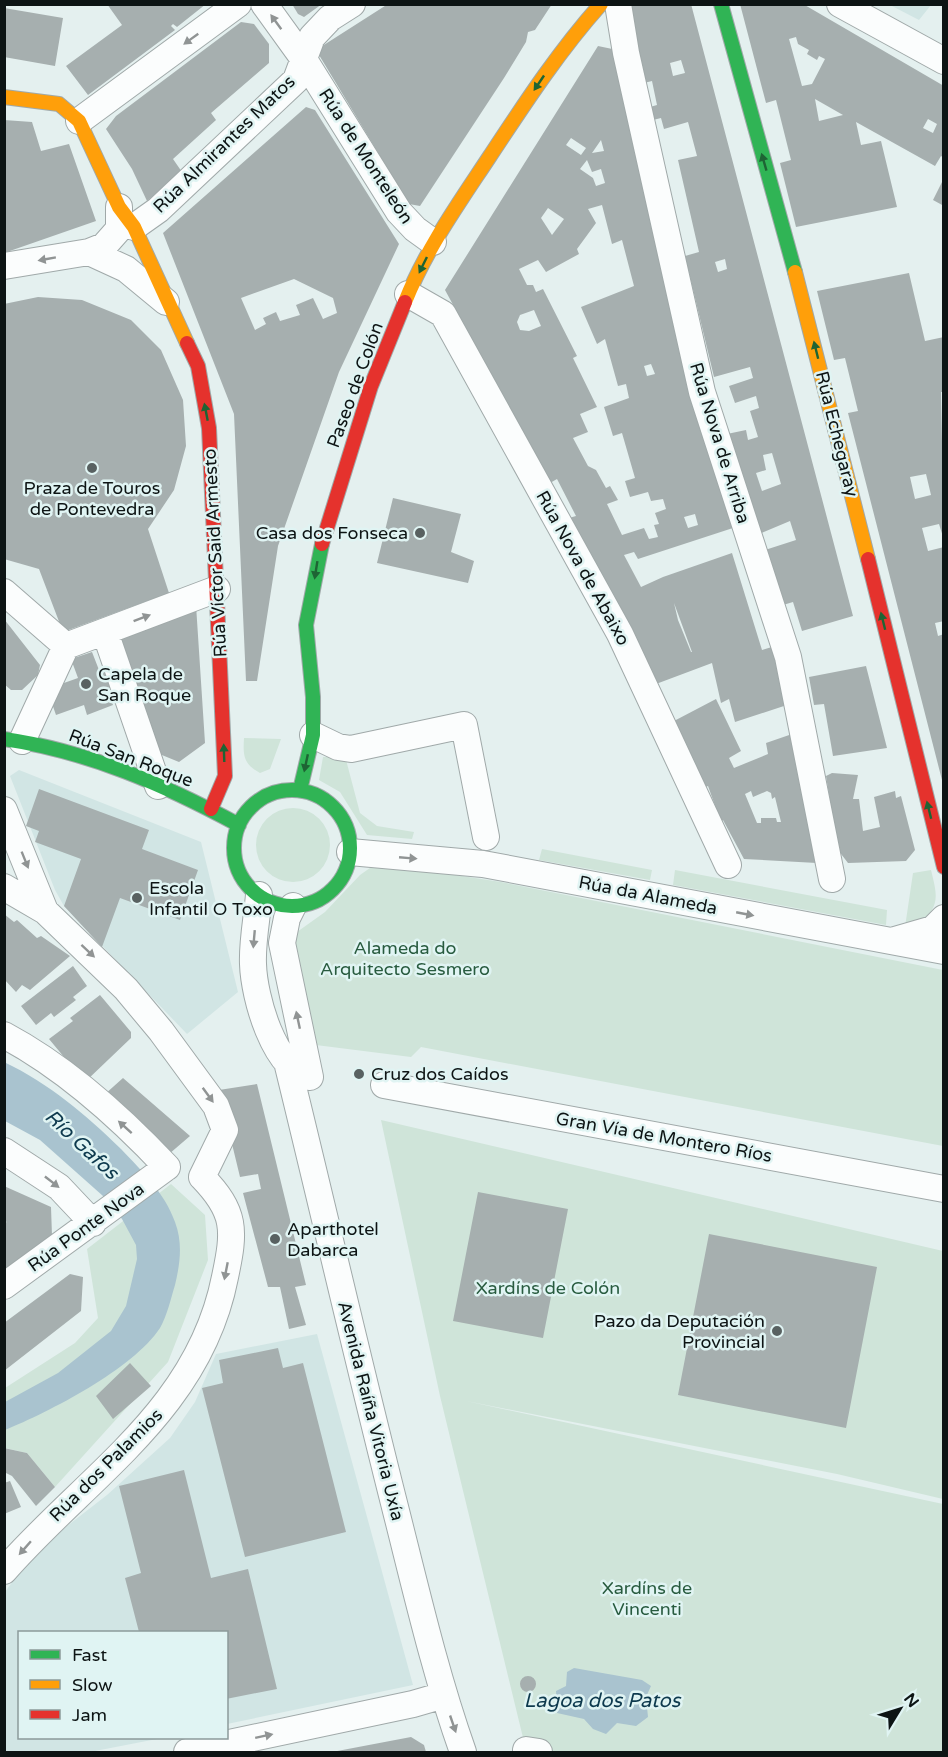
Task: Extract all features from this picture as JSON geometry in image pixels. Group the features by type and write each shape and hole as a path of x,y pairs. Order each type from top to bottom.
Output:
{"street":[{"path":"78,121 238,4"},
{"name":"Rúa de Monteleón","path":"264,4 303,58 399,212 414,229 433,242"},
{"name":"Rúa Almirantes Matos","path":"127,217 158,210 296,80 312,37 330,18 352,4"},
{"name":"Paseo de Colón","path":"573,35 584,4"},
{"name":"Paseo de Colón","path":"300,790 313,735 313,697 306,625 317,559 371,386 408,294 433,242 573,35 601,4"},
{"name":"Rúa Nova de Arriba","path":"618,4 626,53 702,392 788,657 832,879"},
{"name":"Rúa Echegaray","path":"721,4 814,342 942,860"},
{"path":"840,4 944,61"},
{"name":"Rúa Víctor Said Armesto","path":"4,97 59,104 78,121 198,366 209,428 225,776 212,809"},
{"path":"4,266 89,252 104,246 127,217"},
{"name":"Rúa Víctor Said Armesto","path":"89,252 126,269 166,302"},
{"name":"Rúa Nova de Abaixo","path":"408,294 443,314 620,634 728,865"},
{"path":"14,740 66,646 217,589"},
{"path":"4,592 66,646"},
{"path":"105,632 158,786"},
{"path":"313,735 338,747 351,748 464,725 486,837"},
{"name":"Rúa San Roque","path":"14,740 72,751 212,809 239,825"},
{"path":"285,790 300,790 327,801 338,812 349,838 350,852 341,879 332,890 320,898 293,906 269,901 259,895 242,876 236,864 235,837 246,812 257,801 285,790"},
{"path":"4,810 45,911"},
{"name":"Rúa da Alameda","path":"350,852 483,864 944,951"},
{"path":"4,887 45,911 115,976 185,1063 216,1106 225,1130 202,1177 160,1173 87,1093 23,1045 4,1035"},
{"name":"Avenida Raíña Vitoria Uxía","path":"259,895 252,963 254,982 275,1044 288,1066 350,1328 444,1695 464,1752"},
{"path":"288,1066 298,1075 310,1077 282,943 287,918 293,906"},
{"path":"894,940 933,929 944,918"},
{"name":"Gran Vía de Montero Ríos","path":"384,1085 944,1190"},
{"path":"4,1151 59,1187 98,1220"},
{"name":"Rúa Ponte Nova","path":"4,1286 160,1173"},
{"name":"Rúa dos Palamios","path":"4,1571 42,1528 147,1428 175,1394 192,1367 224,1286 230,1252 230,1213 217,1193 202,1177"},
{"path":"187,1752 413,1704 444,1695"}],"shaded area":[{"path":"890,5 931,5 919,20"},
{"name":"Escola Infantil O Toxo","path":"19,770 201,842 238,992 187,1034 64,906 55,890 10,776"},
{"path":"317,1334 413,1685 228,1724 228,1631 18,1631 18,1739 157,1739 90,1752 5,1752 5,1592 35,1551 107,1495 170,1438 195,1402 216,1354"}],"green space":[{"path":"244,738 281,739 270,769 260,773 250,766 244,754"},
{"path":"345,756 360,813 377,826 414,832 412,839 367,835 340,792 319,780 323,757"},
{"path":"293,808 307,811 319,819 327,831 330,845 327,859 319,871 307,879 293,882 279,879 267,871 259,859 256,845 259,831 267,819 279,811"},
{"path":"542,849 652,870 650,880 539,860"},
{"name":"Alameda do Arquitecto Sesmero","path":"377,863 501,882 943,970 943,1146 421,1047 411,1057 300,1043 276,947 325,912 360,875"},
{"path":"675,870 887,910 886,925 673,885"},
{"path":"931,870 936,895 933,907 917,927 905,927 913,873"},
{"path":"381,1120 943,1251 943,1499 837,1474 466,1401 943,1504 943,1752 539,1752 526,1750 440,1396"},
{"path":"171,1184 205,1215 208,1260 168,1362 55,1487 27,1453 5,1448 5,1388 75,1343 98,1318 87,1249"}],"water":[{"name":"Río Gafos","path":"4,1062 37,1080 80,1112 108,1136 152,1182 171,1211 178,1230 180,1254 177,1277 167,1313 160,1328 147,1343 131,1359 89,1388 5,1430 5,1402 58,1373 111,1331 126,1306 137,1259 136,1245 122,1219 103,1196 40,1140 5,1121"},
{"name":"Lagoa dos Patos","path":"574,1668 642,1680 651,1686 646,1697 648,1717 636,1726 617,1723 606,1734 593,1729 584,1719 557,1713 556,1691 566,1686 567,1672"}],"building":[{"path":"107,4 206,4 177,27 173,24 171,26 175,30 88,95 66,66 122,25"},
{"path":"292,4 322,4 304,17 298,14"},
{"path":"388,4 552,4 535,30 528,32 526,42 504,78 420,206 409,204 316,50"},
{"path":"625,4 691,4 853,616 802,631 793,602 783,605 765,550 796,540 790,521 759,534 727,434 746,430 748,440 758,437 750,411 759,408 756,396 735,403 729,386 753,378 750,367 714,377 685,256 699,252 678,160 697,156 688,122 664,129 661,118 653,120 650,107 657,105 652,81 644,83","holes":["681,60 685,73 673,76 670,63","725,259 727,269 718,272 715,262","772,453 781,484 762,491 756,473 766,470 763,455"]},
{"path":"740,4 803,4 944,86 944,158 941,156 935,166 856,122 861,145 881,141 897,207 796,227 780,163 791,160 776,100 766,103","holes":["796,37 798,44 809,50 807,54 817,60 819,56 825,59 812,84 802,86 789,39","815,99 843,115 819,121","928,119 937,124 933,133 923,128"]},
{"path":"4,8 63,18 55,66 4,57"},
{"path":"241,22 254,24 269,44 269,63 211,113 216,120 173,159 182,172 147,201 132,169 106,129 116,116"},
{"path":"598,46 617,50 736,527 638,559 634,552 624,555 641,587 732,553 762,650 775,646 790,704 735,722 729,699 721,703 712,663 656,684 569,518 576,516 557,479 550,483 445,290","holes":["571,138 586,148 581,155 566,145","601,140 604,151 592,153","587,160 592,172 601,169 605,183 596,186 593,178 580,169","602,205 612,244 622,240 634,286 581,307 597,344 605,339 618,386 626,384 629,398 604,407 613,436 622,433 635,478 625,481 630,497 648,492 651,501 663,499 666,509 655,513 659,524 654,525 658,537 649,539 644,528 622,535 607,504 618,500 610,486 606,488 596,470 588,466 573,438 588,432 580,414 597,407 573,358 577,356 543,289 536,292 533,285 527,285 519,269 538,260 546,272 579,254 577,249 596,223 588,209","548,208 564,219 552,235 541,218","534,310 541,326 529,331 520,330 517,322 520,315","651,364 655,374 647,376 644,366","695,514 698,525 688,528 684,517","674,603 692,652 678,620"]},
{"path":"306,107 315,110 399,244 339,372 278,546 257,681 246,681 234,414 163,233","holes":["294,279 333,298 337,313 323,319 313,298 296,305 300,315 280,321 276,312 263,318 266,324 255,330 241,298"]},
{"path":"4,120 32,122 41,151 69,144 96,221 4,253"},
{"path":"944,178 944,206 933,200"},
{"path":"909,273 925,341 944,337 944,392 941,392 944,540 939,524 922,528 928,551 944,547 944,621 935,623 938,636 944,634 943,784 848,413 858,411 845,358 834,360 817,291","holes":["926,474 931,495 915,499 910,477"]},
{"name":"Praza de Touros de Pontevedra","path":"38,297 82,300 131,320 161,350 183,400 186,446 174,490 148,529 169,593 63,632 39,569 4,559 4,304"},
{"name":"Casa dos Fonseca","path":"393,498 461,514 451,552 474,561 468,583 377,563"},
{"path":"196,605 205,743 179,762 157,753 114,633"},
{"path":"4,619 40,665 38,675 22,690 11,690 4,684"},
{"name":"Capela de San Roque","path":"92,652 99,670 104,668 113,693 109,694 113,705 87,715 84,705 56,715 47,689 78,678 71,659"},
{"path":"866,666 887,748 833,756 824,704 814,705 809,677"},
{"path":"716,699 741,751 729,758 734,768 768,754 766,743 795,733 817,863 744,859 723,820 721,822 708,786 706,787 674,721","holes":["751,791 753,797 767,791 771,793 772,799 775,797 781,822 777,822 776,818 761,818 761,823 757,823 745,794"]},
{"path":"832,773 858,775 853,799 859,799 863,831 880,827 874,797 895,791 896,798 901,796 915,850 906,861 848,863 838,850 826,776"},
{"path":"39,789 149,830 142,849 198,870 180,920 120,898 102,947 64,906 81,859 35,842 39,831 26,826"},
{"path":"4,914 14,922 17,920 37,938 41,936 70,956 30,990 22,985 16,992 4,979"},
{"path":"73,966 87,986 73,997 76,1000 54,1017 51,1013 36,1025 21,1006"},
{"path":"100,995 131,1032 131,1038 86,1081 61,1060 64,1057 49,1039 73,1021 70,1018"},
{"path":"123,1078 190,1136 169,1154 104,1095"},
{"name":"Aparthotel Dabarca","path":"257,1084 306,1285 295,1287 306,1325 289,1329 280,1287 268,1287 243,1193 261,1189 258,1174 240,1177 219,1090"},
{"path":"4,1186 51,1207 52,1236 4,1273 4,1223 7,1222 4,1221"},
{"path":"478,1192 568,1209 543,1338 453,1321"},
{"name":"Pazo da Deputación Provincial","path":"709,1234 877,1267 846,1428 678,1395"},
{"path":"70,1274 83,1277 81,1311 4,1371 4,1323"},
{"path":"278,1348 283,1368 303,1363 346,1532 245,1557 202,1388 223,1383 219,1360"},
{"path":"130,1363 151,1386 113,1419 96,1396"},
{"path":"4,1448 27,1453 55,1487 36,1506 12,1476 4,1472"},
{"path":"184,1470 211,1578 248,1569 277,1689 228,1699 228,1631 139,1631 125,1578 141,1573 119,1486"},
{"path":"10,1481 21,1507 4,1514 4,1483"},
{"path":"525,1676 531,1676 536,1684 534,1690 525,1692 520,1687 520,1681"},
{"path":"411,1737 424,1745 426,1752 332,1752"}],"traffic: fast":[{"path":"721,4 795,272"},
{"path":"300,790 313,735 313,697 306,625 322,544"},
{"path":"4,739 35,744 96,761 154,783 239,825"},
{"path":"292,790 314,795 333,807 345,826 350,848 345,870 333,889 314,901 292,906 270,901 251,889 239,870 234,848 239,826 251,807 270,795 292,790"}],"traffic: slow":[{"path":"405,302 433,245 516,116 571,40 601,4"},
{"path":"4,97 59,104 79,121 119,207 134,227 187,343"},
{"path":"795,272 868,559"}],"traffic: jam":[{"path":"322,544 371,386 405,302"},
{"path":"187,343 198,366 209,428 225,776 211,809"},
{"path":"868,559 944,867"}],"place":[{"name":"Praza de Touros de Pontevedra","path":"92,468"},
{"name":"Casa dos Fonseca","path":"420,533"},
{"name":"Capela de San Roque","path":"86,684"},
{"name":"Escola Infantil O Toxo","path":"137,898"},
{"name":"Cruz dos Caídos","path":"359,1074"},
{"name":"Aparthotel Dabarca","path":"275,1239"},
{"name":"Pazo da Deputación Provincial","path":"777,1331"}],"park label":[{"name":"Xardíns de Colón","path":"548,1288"},
{"name":"Xardíns de Vincenti","path":"647,1598"}]}
